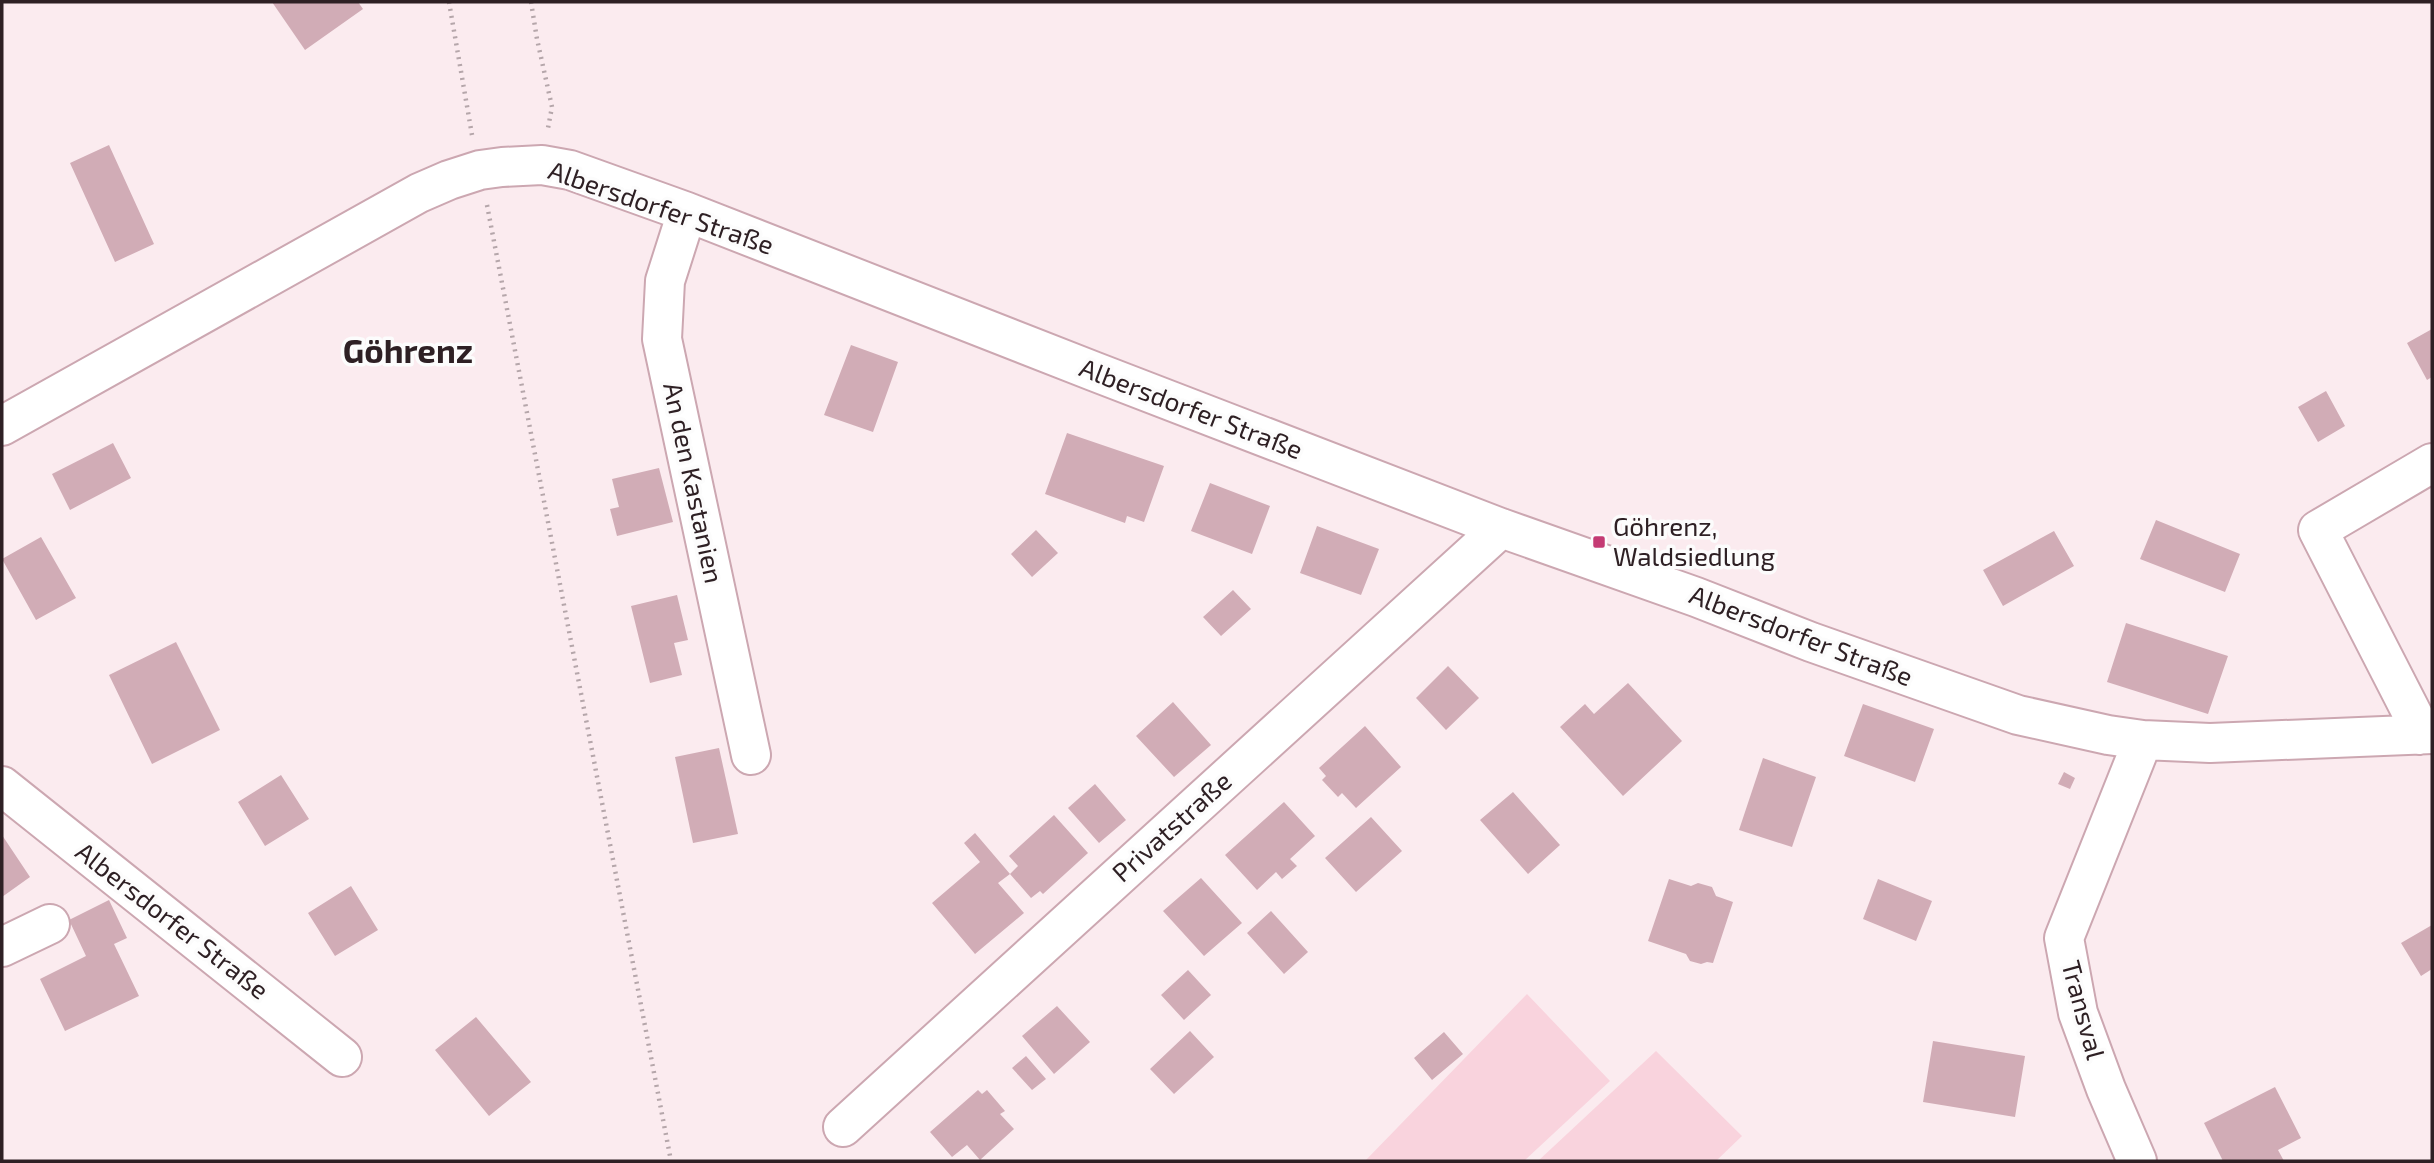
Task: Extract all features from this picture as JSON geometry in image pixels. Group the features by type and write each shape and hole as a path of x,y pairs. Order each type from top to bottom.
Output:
{"street":[{"name":"Albersdorfer Straße","path":"2,426 419,193 480,170 542,165 570,170 687,212 1093,372 1501,528 1987,705 2073,728 2143,740 2210,743 2426,734"},
{"name":"An den Kastanien","path":"687,212 666,281 662,339 751,755"},
{"path":"2426,734 2418,725 2318,530 2432,463"},
{"name":"Privatstraße","path":"842,1127 1501,528"},
{"name":"Transval","path":"2137,1161 2106,1089 2078,1013 2064,938 2143,740"},
{"name":"Albersdorfer Straße","path":"2,786 342,1056"},
{"path":"2,947 50,924"}],"path":[{"path":"449,2 469,122 671,1161"},
{"path":"531,2 552,107 542,165"}],"shaded area":[{"path":"1527,994 1610,1081 1524,1161 1365,1161"},
{"path":"1656,1051 1742,1136 1716,1161 1538,1161"}],"building":[{"path":"272,2 358,2 363,9 305,50"},
{"path":"109,145 154,244 115,262 70,163"},
{"path":"2432,329 2432,377 2427,380 2407,343"},
{"path":"851,345 898,362 873,432 824,415"},
{"path":"2326,391 2345,426 2318,442 2298,407"},
{"path":"1067,433 1164,466 1144,522 1127,516 1125,523 1045,494"},
{"path":"113,443 131,478 70,510 52,474"},
{"path":"659,468 673,522 617,536 610,509 619,507 612,479"},
{"path":"1210,483 1270,506 1252,554 1191,531"},
{"path":"2156,520 2240,554 2225,592 2140,559"},
{"path":"1317,526 1379,549 1361,595 1300,573"},
{"path":"1036,530 1058,553 1032,577 1011,554"},
{"path":"2054,531 2074,566 2003,606 1983,570"},
{"path":"41,537 76,598 36,620 2,559"},
{"path":"1233,590 1251,609 1221,636 1203,617"},
{"path":"677,595 688,640 674,643 682,675 650,683 631,606"},
{"path":"2126,623 2228,656 2208,714 2107,682"},
{"path":"176,642 220,730 152,764 109,675"},
{"path":"1448,666 1479,698 1446,730 1416,698"},
{"path":"1628,683 1682,741 1623,796 1560,727 1585,704 1594,714"},
{"path":"1173,702 1211,745 1174,777 1136,736"},
{"path":"1863,704 1934,729 1915,782 1844,756"},
{"path":"1365,726 1401,767 1356,808 1342,793 1338,797 1322,780 1326,776 1319,768"},
{"path":"719,748 738,834 693,843 675,757"},
{"path":"1763,758 1816,777 1792,847 1739,830"},
{"path":"2064,772 2075,778 2070,789 2058,784"},
{"path":"281,775 309,819 265,846 238,802"},
{"path":"1095,784 1126,820 1099,843 1068,808"},
{"path":"1513,792 1560,845 1528,874 1480,820"},
{"path":"1284,802 1315,836 1290,859 1297,866 1282,879 1276,872 1257,890 1225,855"},
{"path":"1054,815 1088,853 1043,894 1040,891 1031,898 1010,874 1018,866 1009,856"},
{"path":"1371,817 1402,851 1356,892 1325,858"},
{"path":"975,833 1010,874 998,883 1024,913 975,954 932,903 980,862 964,843"},
{"path":"2,835 30,877 2,897"},
{"path":"1201,878 1242,923 1204,956 1163,911"},
{"path":"1669,879 1691,886 1698,883 1712,887 1716,896 1733,902 1713,963 1690,961 1686,954 1648,941"},
{"path":"1878,879 1932,901 1916,941 1863,919"},
{"path":"351,886 378,930 335,956 308,913"},
{"path":"109,900 127,938 114,944 139,996 65,1031 40,979 86,956 69,920"},
{"path":"1271,911 1308,952 1284,974 1247,933"},
{"path":"2432,925 2432,969 2421,976 2401,943"},
{"path":"1188,970 1211,995 1184,1020 1161,995"},
{"path":"1057,1006 1090,1042 1054,1074 1022,1036"},
{"path":"476,1017 531,1082 489,1116 435,1050"},
{"path":"1190,1031 1214,1057 1174,1094 1150,1069"},
{"path":"1444,1032 1463,1054 1432,1080 1414,1058"},
{"path":"1933,1041 2025,1056 2015,1117 1923,1102"},
{"path":"1026,1056 1046,1079 1032,1090 1012,1068"},
{"path":"2275,1087 2301,1138 2278,1150 2284,1161 2223,1161 2204,1123"},
{"path":"978,1090 982,1094 987,1090 1005,1111 1000,1114 1014,1129 980,1160 967,1145 952,1157 930,1132"}],"place":[{"name":"Göhrenz, Waldsiedlung","path":"1599,542"}],"district":[{"name":"Göhrenz","path":"408,351"}]}
